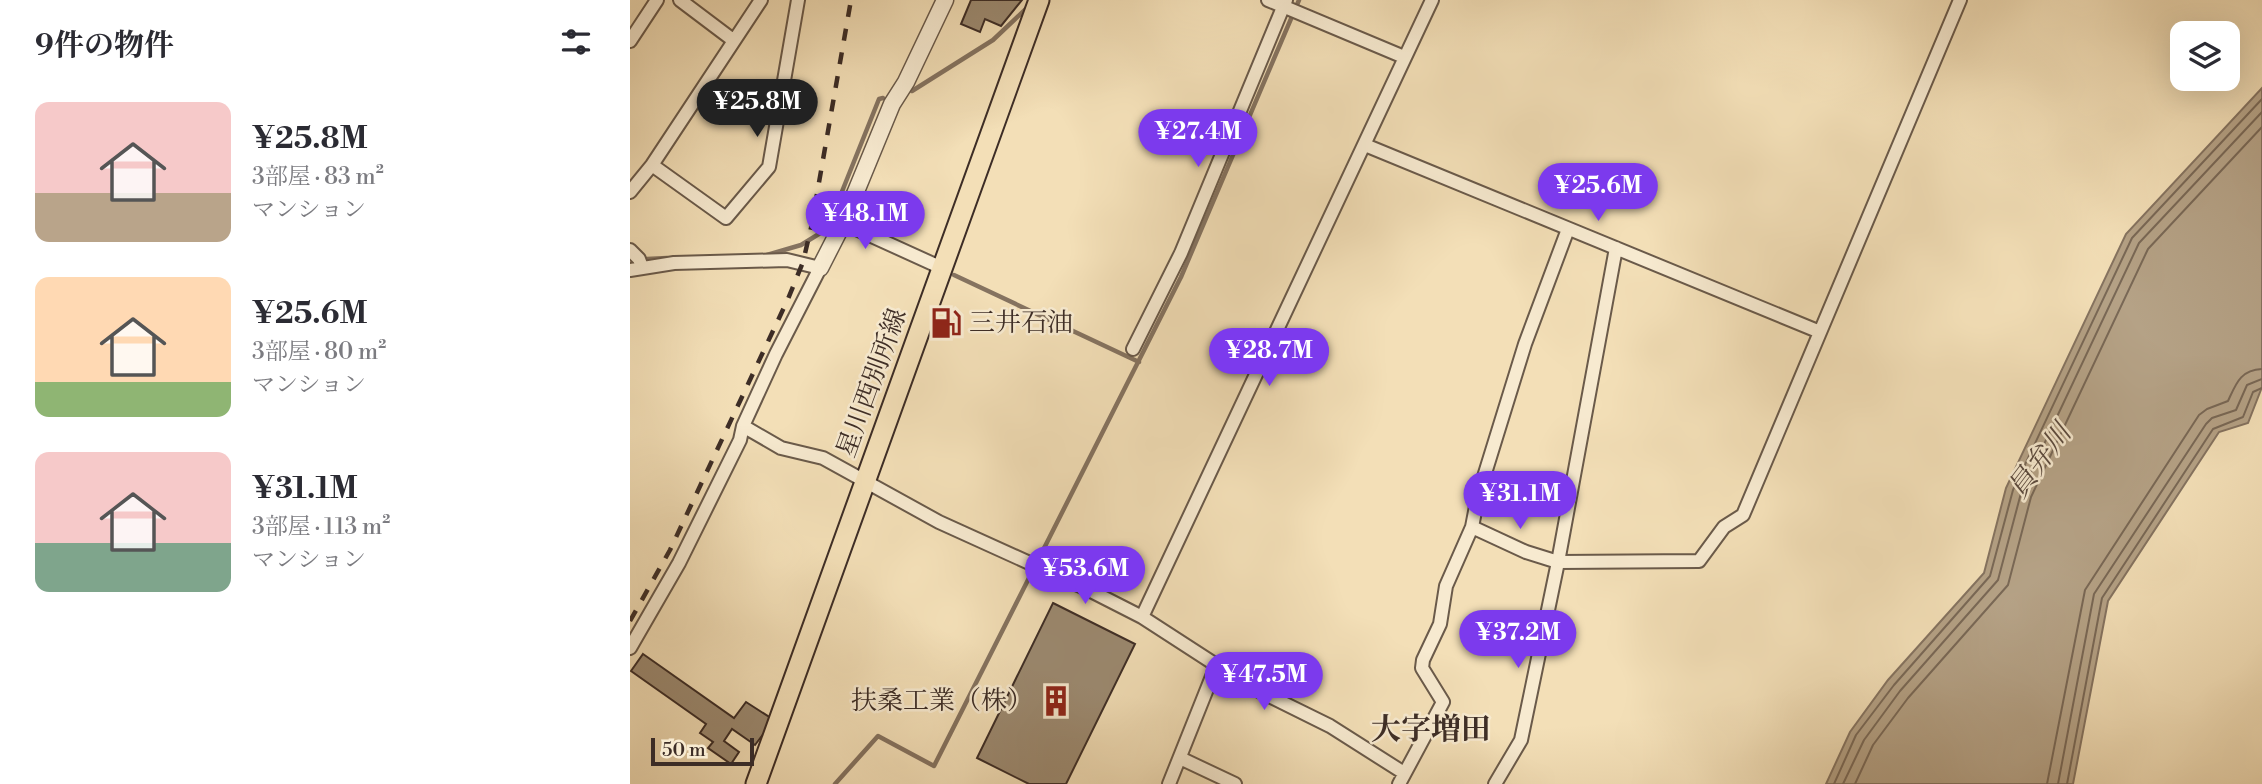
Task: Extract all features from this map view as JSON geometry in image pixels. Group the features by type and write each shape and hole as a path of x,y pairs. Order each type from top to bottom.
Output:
{"main road":[{"name":"星川西別所線","path":"756,784 1038,0"}],"street":[{"path":"630,41 657,0"},
{"path":"680,0 733,40"},
{"path":"630,192 652,165 761,0"},
{"path":"652,165 726,218 769,167 798,0"},
{"path":"630,648 679,563 740,440 743,426 843,223 892,104 906,82 944,0"},
{"path":"1268,0 1404,57"},
{"path":"1142,617 1432,0"},
{"path":"1472,527 1526,552 1558,562 1699,561 1724,527 1743,515 1959,0"},
{"path":"1133,349 1181,253 1285,5"},
{"path":"1365,145 1820,332"},
{"path":"843,223 942,268"},
{"path":"743,426 781,448 823,458 939,523 1089,590 1142,617 1247,685 1330,726 1401,778 1443,702 1422,668 1423,660 1440,624 1446,586 1472,527 1478,496 1525,344 1568,229"},
{"path":"1495,784 1521,740 1558,562 1616,248"},
{"path":"630,250 639,258 636,269 674,263 788,260 820,268"},
{"path":"1168,784 1217,664"},
{"path":"1180,758 1235,784"}],"water":[{"name":"員弁川","path":"2262,88 2262,387 2248,423 2219,432 2108,601 2073,784 1826,784 1850,732 1888,680 1984,573 2006,488 2126,234"}],"building":[{"path":"971,0 1022,0 1001,26 985,19 980,32 961,24"},
{"name":"扶桑工業（株）","path":"1053,603 1135,644 1066,784 1029,784 977,758"},
{"path":"643,654 734,718 746,702 774,720 755,745 732,729 724,741 739,752 731,764 708,748 713,742 700,733 706,724 631,671"}],"waterway":[{"path":"835,784 878,736 934,766 1181,277 1299,0"},
{"path":"912,91 993,40 1029,6"},
{"path":"767,255 801,245 827,229 879,99 883,98"},
{"path":"647,259 667,258"},
{"path":"954,275 1139,362"}],"railway":[{"path":"630,621 670,550 803,262 851,0"}],"place":[{"name":"三井石油","path":"946,323"},
{"name":"扶桑工業（株）","path":"1056,701"}],"district":[{"name":"大字増田","path":"1431,730"}]}
